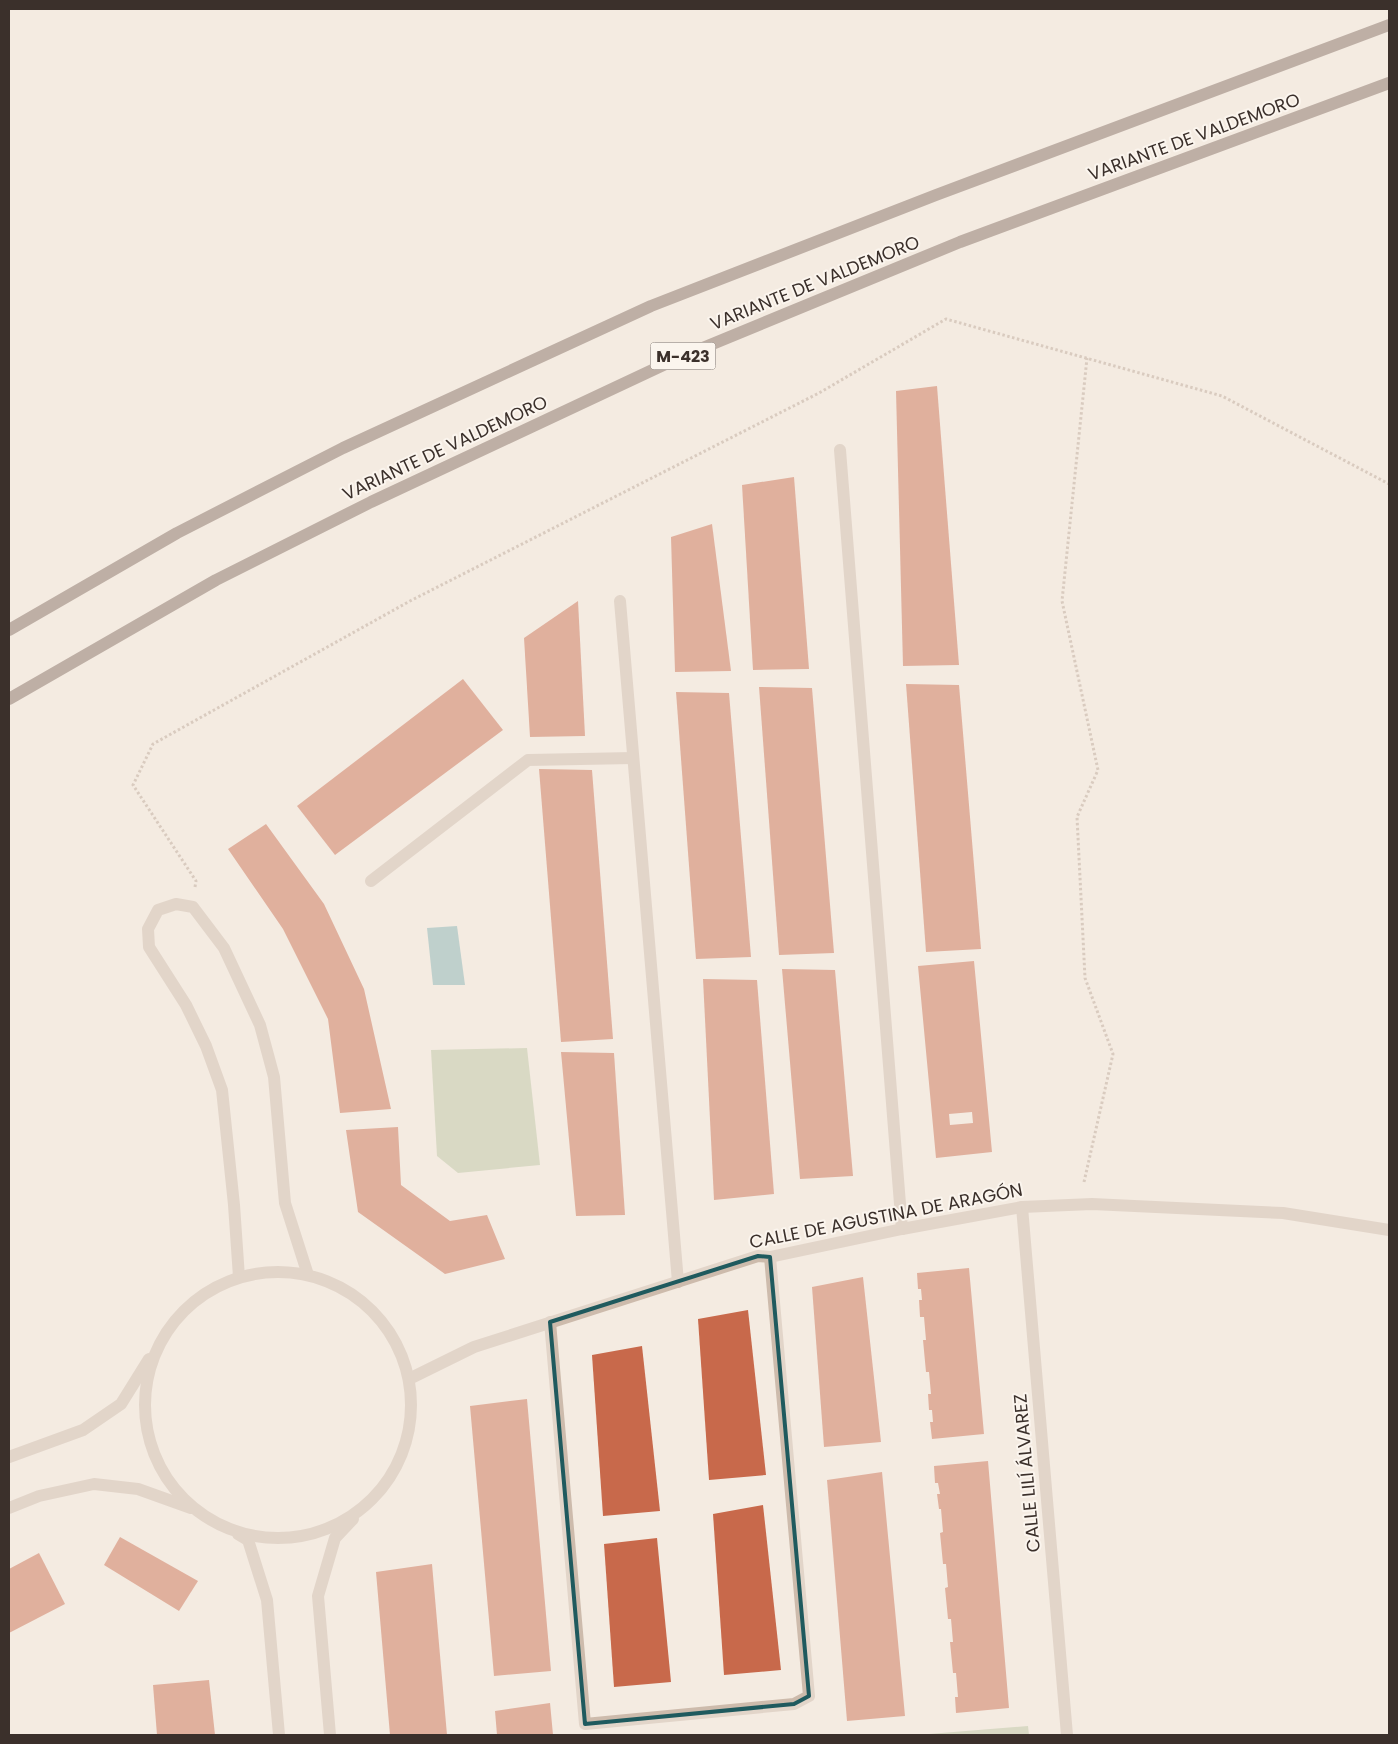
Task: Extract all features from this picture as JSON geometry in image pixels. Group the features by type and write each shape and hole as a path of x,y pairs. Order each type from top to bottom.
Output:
{"main road":[{"name":"VARIANTE DE VALDEMORO","path":"9,630 177,534 343,448 650,306 927,199 1389,26"},
{"name":"VARIANTE DE VALDEMORO","path":"9,700 216,580 371,502 676,359 960,242 1389,83"}],"street":[{"path":"840,450 902,1229"},
{"path":"620,601 678,1282"},
{"path":"371,881 528,760 633,758"},
{"path":"239,1277 234,1205 222,1090 206,1046 186,1006 149,947 148,929 158,910 176,904 193,907 224,948 260,1025 274,1077 285,1202 308,1275"},
{"name":"CALLE DE AGUSTINA DE ARAGÓN","path":"410,1380 474,1347 758,1256 770,1257 902,1229 1022,1207 1080,1204 1283,1213 1389,1230"},
{"name":"CALLE LILÍ ÁLVAREZ","path":"1022,1207 1067,1735"},
{"path":"550,1322 586,1730 794,1704 809,1696 770,1257"},
{"path":"9,1457 83,1430 121,1404 178,1316 206,1292 239,1277 273,1272 308,1275 344,1289 374,1312 397,1343 410,1380 412,1416 404,1453 386,1485 335,1538 318,1596 330,1735"},
{"path":"158,1346 145,1390 147,1434 164,1476 194,1509"},
{"path":"9,1508 39,1496 94,1484 138,1489 194,1509 248,1540 267,1600 279,1735"},
{"path":"234,1532 278,1539 321,1533 360,1512"}],"path":[{"path":"193,907 196,881 133,785 153,744 410,601 819,392 946,318 1222,396 1389,484"},
{"path":"1080,1204 1113,1054 1085,978 1077,817 1098,770 1062,601 1087,358"}],"highlighted area":[{"path":"758,1256 770,1257 809,1696 794,1704 585,1724 550,1322"}],"green space":[{"path":"527,1048 540,1165 458,1173 437,1156 431,1050"},
{"path":"1028,1726 1029,1735 921,1735 929,1734"}],"water":[{"path":"457,926 465,985 433,985 427,928"}],"building":[{"path":"937,386 959,665 903,666 896,391"},
{"path":"794,477 809,669 753,670 742,485"},
{"path":"712,524 731,671 675,672 671,537"},
{"path":"578,601 585,736 530,737 524,638"},
{"path":"463,679 503,730 335,855 297,806"},
{"path":"906,684 959,685 981,949 926,952"},
{"path":"759,687 812,688 834,953 779,955"},
{"path":"676,692 729,693 751,957 696,959"},
{"path":"539,769 592,770 613,1039 561,1042"},
{"path":"266,824 324,904 364,989 391,1109 340,1113 328,1019 283,929 228,849"},
{"path":"974,961 992,1152 936,1158 918,966","holes":["972,1112 973,1123 950,1125 949,1114"]},
{"path":"782,969 835,970 853,1176 800,1179"},
{"path":"703,979 757,980 774,1194 714,1200"},
{"path":"561,1052 614,1053 625,1215 576,1216"},
{"path":"398,1127 401,1185 450,1221 487,1215 505,1259 445,1274 358,1212 346,1130"},
{"path":"969,1268 984,1434 932,1439 930,1422 933,1422 932,1410 929,1410 928,1394 931,1394 929,1372 926,1372 923,1340 926,1340 924,1317 920,1317 919,1300 922,1300 921,1289 918,1289 917,1273"},
{"path":"863,1277 881,1442 824,1447 812,1287"},
{"path":"748,1310 766,1475 709,1480 698,1319"},
{"path":"642,1346 660,1511 603,1516 592,1355"},
{"path":"527,1399 551,1671 494,1676 470,1406"},
{"path":"988,1461 1009,1708 956,1713 955,1697 958,1697 956,1673 953,1673 950,1642 953,1642 951,1619 948,1619 945,1588 948,1587 946,1564 943,1564 940,1533 943,1532 941,1509 939,1509 937,1494 940,1494 938,1483 935,1483 934,1466"},
{"path":"882,1472 905,1716 847,1721 827,1480"},
{"path":"763,1505 781,1670 724,1675 713,1514"},
{"path":"120,1537 198,1581 179,1611 104,1565"},
{"path":"657,1538 671,1682 614,1687 604,1544"},
{"path":"39,1553 65,1604 9,1633 9,1569"},
{"path":"432,1564 447,1735 390,1735 376,1572"},
{"path":"209,1680 215,1735 157,1735 153,1685"},
{"path":"550,1703 553,1735 497,1735 495,1711"}]}
